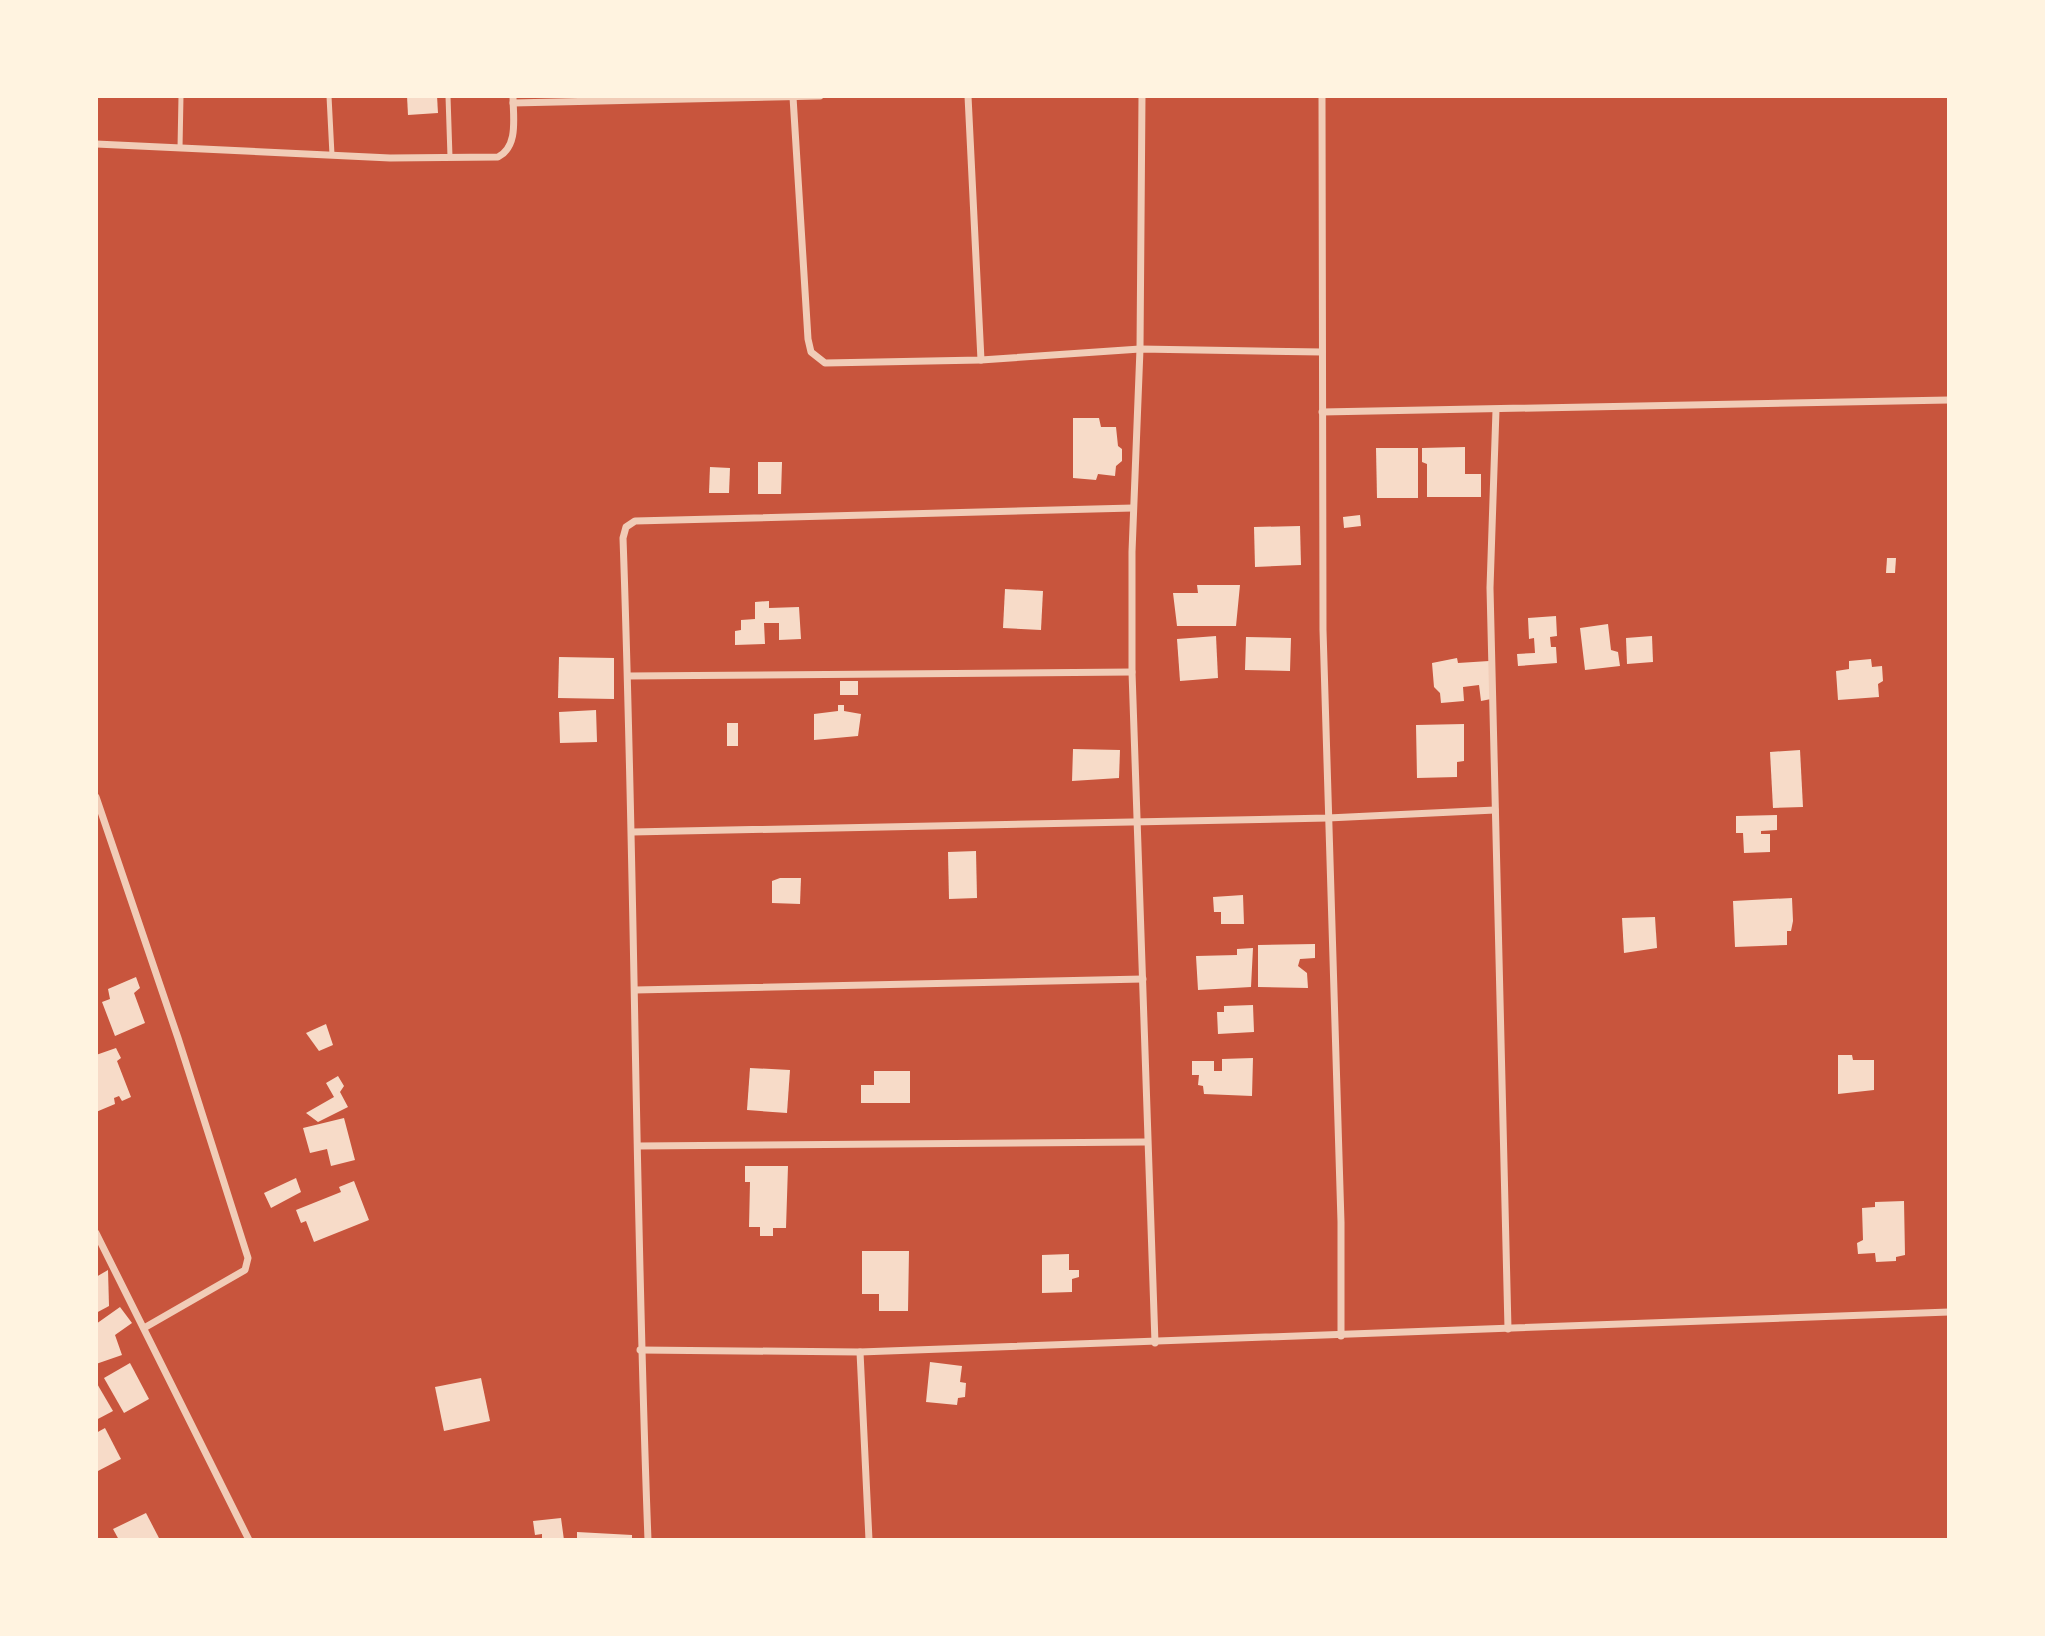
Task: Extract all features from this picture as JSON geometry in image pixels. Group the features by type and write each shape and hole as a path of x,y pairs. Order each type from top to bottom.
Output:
{"street":[{"path":"96,144 332,155 498,157 506,153 512,141 513,100 820,96"},
{"path":"968,96 981,360"},
{"path":"1142,96 1140,349 1133,508 1132,672 1139,822 1146,1142 1155,1343"},
{"path":"1322,96 1322,412 1328,818 1341,1208 1341,1336"},
{"path":"793,97 811,352 825,363 981,360 1140,349 1322,352"},
{"path":"1322,412 1949,400"},
{"path":"1496,410 1490,588 1508,1329"},
{"path":"648,1540 640,1350 632,832 623,538 626,527 635,521 1133,508"},
{"path":"628,676 1132,672"},
{"path":"96,797 183,1051 248,1258 245,1270 144,1328"},
{"path":"632,832 1328,818 1495,810"},
{"path":"635,990 1143,979"},
{"path":"638,1146 1146,1142"},
{"path":"96,1233 249,1540"},
{"path":"640,1350 860,1352 1949,1312"},
{"path":"860,1352 869,1540"}],"lane":[{"path":"180,148 181,96"},
{"path":"329,96 332,155"},
{"path":"448,96 450,157"}],"building":[{"path":"407,96 437,96 438,113 408,115"},
{"path":"1073,418 1099,418 1101,427 1116,427 1122,461 1116,466 1115,476 1098,474 1096,480 1073,478"},
{"path":"1465,447 1465,474 1481,474 1481,497 1427,497 1427,464 1422,462 1422,448"},
{"path":"1376,448 1418,448 1418,498 1377,498"},
{"path":"758,462 782,462 781,494 758,494"},
{"path":"710,467 730,468 729,493 709,493"},
{"path":"1360,515 1361,526 1344,528 1343,517"},
{"path":"1300,526 1301,565 1255,567 1254,527"},
{"path":"1887,558 1896,558 1895,573 1886,573"},
{"path":"1197,585 1240,585 1236,626 1177,626 1173,593 1198,593"},
{"path":"1005,589 1043,591 1041,630 1003,628"},
{"path":"769,601 769,608 799,607 801,639 779,640 779,623 764,623 765,644 735,645 735,631 741,630 741,620 755,619 755,602"},
{"path":"1556,616 1557,636 1550,637 1551,647 1556,647 1557,663 1518,666 1517,654 1535,653 1534,638 1529,639 1528,618"},
{"path":"1608,624 1611,650 1618,652 1620,666 1585,670 1580,628"},
{"path":"1216,636 1218,678 1180,681 1177,639"},
{"path":"1652,636 1653,662 1627,664 1626,638"},
{"path":"1246,637 1291,638 1290,671 1245,670"},
{"path":"559,657 614,658 614,699 558,698"},
{"path":"1457,658 1458,663 1489,661 1491,699 1481,701 1479,685 1463,687 1464,701 1441,703 1440,693 1434,687 1432,663"},
{"path":"1871,659 1872,667 1882,666 1883,681 1878,684 1879,697 1838,700 1836,671 1849,669 1849,661"},
{"path":"840,681 858,681 858,695 840,695"},
{"path":"838,705 844,705 844,711 861,714 858,736 814,740 814,714 838,711"},
{"path":"596,710 597,742 560,743 559,712"},
{"path":"727,723 738,723 738,746 727,746"},
{"path":"1464,724 1464,761 1457,762 1457,777 1417,778 1416,725"},
{"path":"1073,749 1120,750 1119,778 1072,781"},
{"path":"1800,750 1803,807 1773,808 1770,752"},
{"path":"1777,815 1777,830 1761,831 1761,834 1770,834 1770,852 1744,853 1743,833 1736,833 1736,816"},
{"path":"976,851 977,898 949,899 948,852"},
{"path":"780,878 801,878 800,904 772,903 772,881"},
{"path":"1243,895 1244,924 1221,924 1221,912 1214,912 1213,897"},
{"path":"1792,898 1793,921 1791,931 1787,931 1787,945 1735,947 1733,901"},
{"path":"1655,917 1657,948 1624,953 1622,918"},
{"path":"1315,944 1315,958 1300,959 1298,966 1307,973 1308,988 1258,987 1258,945"},
{"path":"1253,948 1251,987 1198,990 1196,956 1237,955 1237,949"},
{"path":"136,977 140,988 134,993 145,1023 115,1036 102,1002 110,999 108,989"},
{"path":"1253,1005 1254,1032 1218,1034 1217,1012 1224,1012 1224,1006"},
{"path":"326,1024 333,1045 319,1051 306,1033"},
{"path":"116,1048 121,1058 117,1061 131,1097 122,1101 119,1096 114,1098 115,1104 96,1112 96,1055"},
{"path":"1838,1055 1852,1055 1853,1060 1874,1060 1874,1090 1838,1094"},
{"path":"1253,1058 1252,1096 1204,1094 1203,1086 1198,1085 1199,1075 1192,1075 1192,1061 1214,1061 1214,1071 1222,1071 1222,1059"},
{"path":"750,1068 790,1070 787,1113 747,1110"},
{"path":"874,1071 910,1071 910,1103 861,1103 861,1085 874,1085"},
{"path":"338,1076 344,1086 340,1092 348,1107 318,1122 306,1113 334,1097 326,1083"},
{"path":"344,1118 355,1160 331,1166 327,1149 310,1153 303,1128"},
{"path":"745,1166 788,1166 786,1228 773,1228 773,1236 760,1236 760,1227 749,1227 750,1182 745,1182"},
{"path":"296,1178 301,1192 271,1208 264,1193"},
{"path":"354,1181 369,1220 314,1242 306,1221 301,1223 296,1210 341,1192 339,1187"},
{"path":"1904,1201 1905,1255 1896,1257 1896,1261 1876,1262 1875,1253 1858,1254 1857,1243 1863,1240 1862,1208 1875,1207 1875,1202"},
{"path":"862,1251 909,1251 908,1311 879,1311 879,1294 862,1294"},
{"path":"1069,1254 1069,1270 1079,1270 1079,1277 1072,1279 1072,1292 1042,1293 1042,1255"},
{"path":"108,1270 109,1306 96,1313 96,1277"},
{"path":"120,1307 132,1323 115,1335 122,1355 96,1364 96,1324"},
{"path":"930,1362 962,1366 960,1382 966,1383 965,1397 958,1398 957,1405 926,1402"},
{"path":"130,1363 149,1399 124,1413 104,1378"},
{"path":"481,1378 490,1421 444,1431 435,1387"},
{"path":"96,1382 113,1411 96,1420"},
{"path":"105,1428 121,1459 96,1472 96,1433"},
{"path":"146,1513 160,1540 119,1540 113,1529"},
{"path":"561,1518 564,1540 542,1540 542,1534 535,1535 533,1521"},
{"path":"577,1532 632,1535 632,1540 577,1540"}]}
